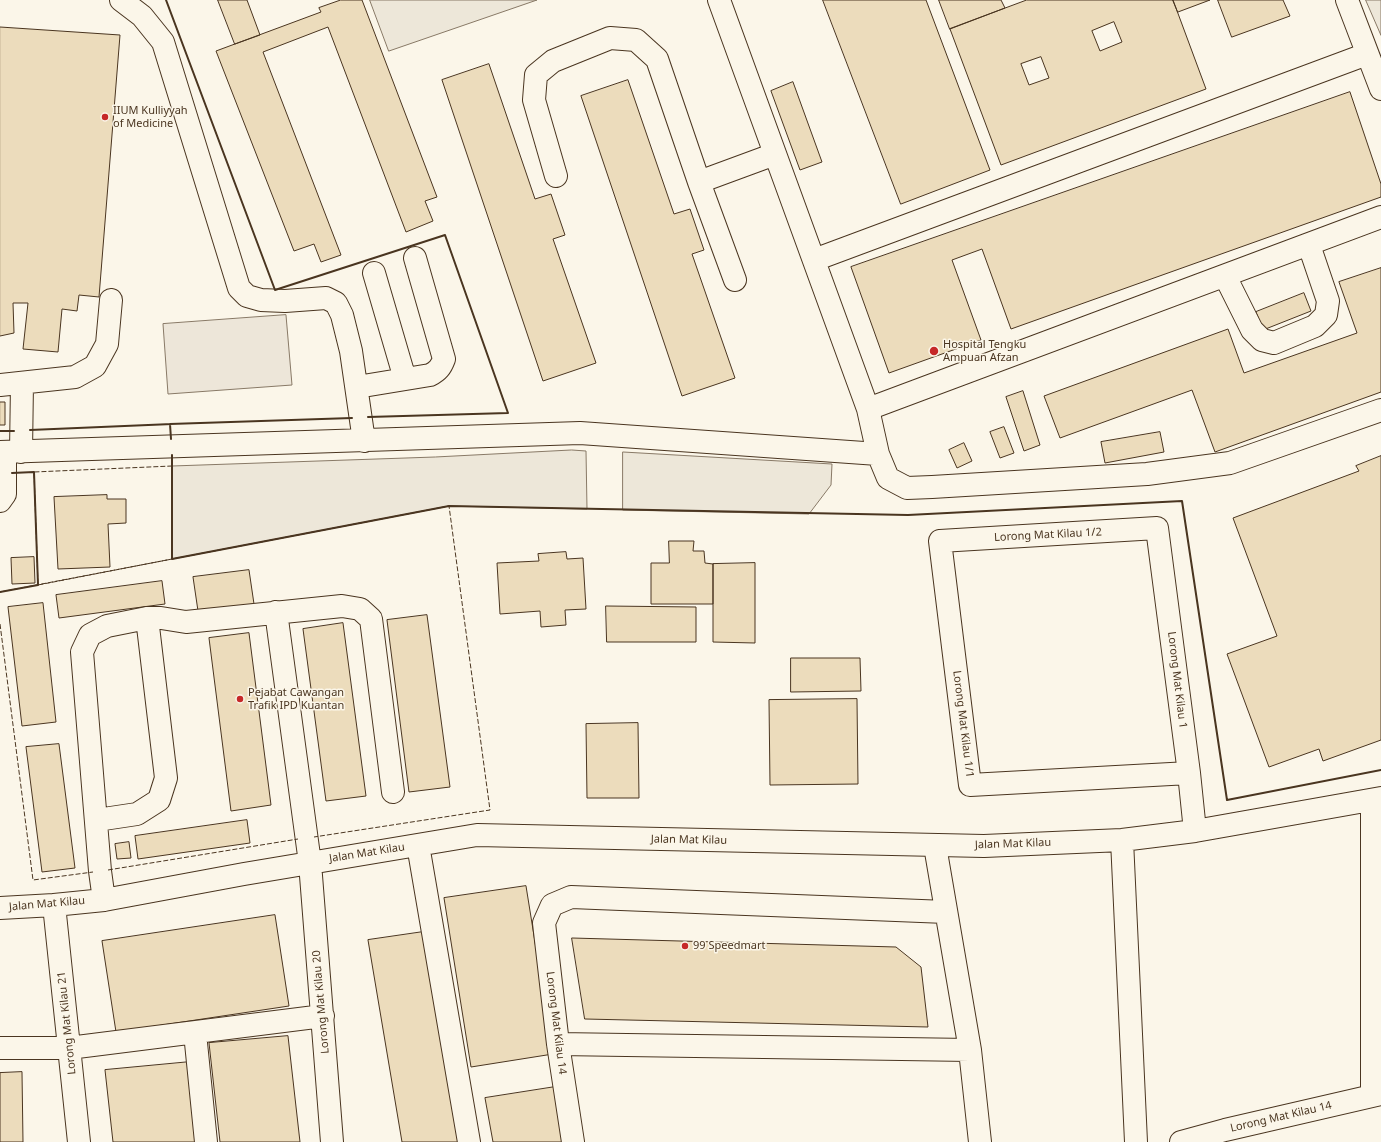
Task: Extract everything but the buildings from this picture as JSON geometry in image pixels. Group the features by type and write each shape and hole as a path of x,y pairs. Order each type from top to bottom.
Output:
{"street":[{"path":"121,0 142,16 164,42 239,288 247,296 262,300 276,301 326,298 336,304 342,315 351,351 364,441"},
{"path":"719,0 868,409 878,454 888,478 906,488 1147,474 1230,463 1381,410"},
{"path":"1346,0 1381,89"},
{"path":"556,176 534,100 536,75 553,61 610,38 636,40 657,59 699,182 735,280"},
{"path":"814,260 1367,54"},
{"path":"699,182 775,154"},
{"path":"868,409 1381,217"},
{"path":"1225,276 1252,330 1262,340 1274,343 1315,326 1326,315 1328,301 1308,245"},
{"path":"357,387 430,375 436,372 441,366 444,359 414,258"},
{"path":"374,273 405,380"},
{"path":"0,385 76,377 95,366 107,344 112,300"},
{"path":"0,501 5,494 9,452 22,383"},
{"path":"9,452 580,434 878,454"},
{"name":"Lorong Mat Kilau 1/2","path":"940,541 1157,528"},
{"name":"Lorong Mat Kilau 1","path":"1157,528 1189,773 1195,831"},
{"name":"Lorong Mat Kilau 1/1","path":"940,541 970,785 1189,773"},
{"path":"104,900 82,652 90,635 108,626 147,618 162,618 186,622 342,606 360,609 371,619 393,792"},
{"name":"Lorong Mat Kilau 20","path":"276,612 310,863 332,1142"},
{"path":"97,820 137,814 159,800 166,778 147,618"},
{"path":"1376,799 1376,1094"},
{"name":"Jalan Mat Kilau","path":"0,908 104,900 477,835 984,846 1122,840 1195,831 1376,799"},
{"path":"1122,840 1136,1142"},
{"path":"418,845 469,1142"},
{"path":"935,846 970,1050 980,1142"},
{"name":"Lorong Mat Kilau 14","path":"573,1142 558,1044 544,923 552,905 571,897 946,912"},
{"name":"Lorong Mat Kilau 21","path":"54,905 79,1142"},
{"path":"0,1048 69,1048 323,1016"},
{"path":"194,1033 206,1142"},
{"path":"558,1044 970,1050"},
{"name":"Lorong Mat Kilau 14","path":"1181,1142 1226,1136 1376,1094"}],"shaded area":[{"path":"370,0 537,0 389,51"},
{"path":"1366,0 1381,0 1381,35"},
{"path":"286,315 292,385 168,394 163,324"},
{"path":"572,450 586,451 587,509 449,506 172,559 172,466 435,457"},
{"path":"623,452 832,464 831,485 809,514 623,510"}],"fence":[{"path":"172,466 172,559 38,585 34,472 172,466"},
{"path":"0,592 449,506 490,810 314,837"},
{"path":"0,624 33,880 93,872"},
{"path":"108,870 298,839"}],"wall":[{"path":"166,0 275,290 445,235 508,413 368,417"},
{"path":"171,439 170,424 352,418"},
{"path":"30,430 172,424"},
{"path":"0,431 14,431"},
{"path":"172,455 172,559 449,506 908,515 1182,501 1227,800 1381,770"},
{"path":"0,592 38,585 34,472 12,473"}],"place":[{"name":"IIUM Kulliyyah of Medicine","path":"105,117"},
{"name":"Hospital Tengku Ampuan Afzan","path":"934,351"},
{"name":"Pejabat Cawangan Trafik IPD Kuantan","path":"240,699"},
{"name":"99 Speedmart","path":"685,946"}]}
